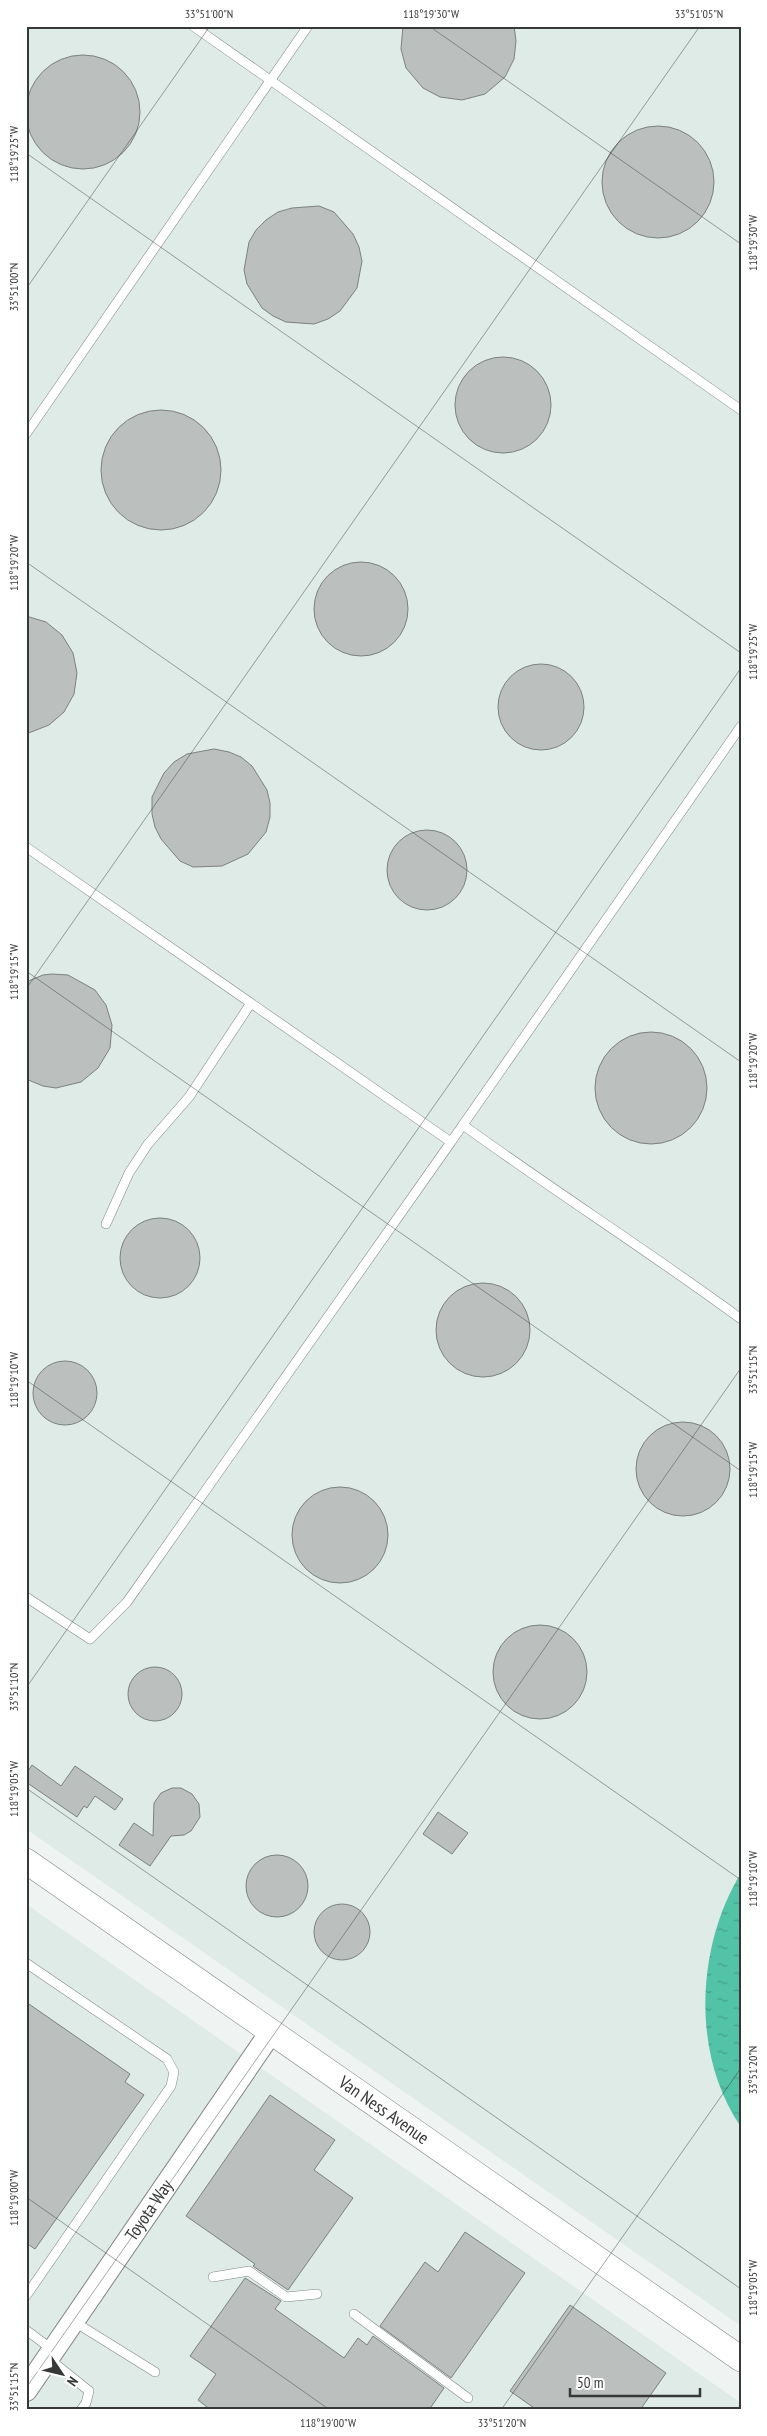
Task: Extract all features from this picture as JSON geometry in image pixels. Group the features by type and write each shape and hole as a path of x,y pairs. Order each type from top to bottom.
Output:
{"main road":[{"name":"Van Ness Avenue","path":"26,1861 741,2359"}],"street":[{"name":"Toyota Way","path":"26,2390 272,2032"}],"lane":[{"path":"193,26 741,410"},
{"path":"26,434 272,81 308,26"},
{"path":"26,1596 90,1639 127,1602 741,726"},
{"path":"26,847 450,1142"},
{"path":"106,1224 134,1166 148,1144 189,1097 251,1003"},
{"path":"463,1125 741,1319"},
{"path":"26,1963 167,2059 174,2072 171,2086 28,2291"},
{"path":"214,2277 250,2271 286,2297 317,2294"},
{"path":"354,2314 468,2398"},
{"path":"73,2321 155,2372"},
{"path":"26,2330 89,2391 86,2403 81,2410"}],"shaded area":[{"path":"26,26 741,26 741,2326 26,1829"},
{"path":"26,1904 741,2403 741,2410 26,2410"}],"water":[{"path":"741,1873 741,2127 725,2098 714,2067 707,2034 705,2000 708,1966 715,1933 726,1902"}],"building":[{"path":"403,26 514,26 516,41 514,59 505,77 485,94 462,100 440,97 423,88 406,68 401,49"},
{"path":"83,55 105,59 115,64 131,80 136,90 140,112 136,134 131,144 115,160 105,165 83,169 61,165 51,160 35,144 30,134 26,112 30,90 35,80 51,64 61,59"},
{"path":"658,126 680,130 698,142 710,160 714,182 710,204 698,222 680,234 658,238 636,234 618,222 606,204 602,182 606,160 618,142 636,130"},
{"path":"319,206 334,212 353,234 359,247 362,261 357,288 340,311 328,319 314,324 286,322 262,308 247,284 244,270 249,242 256,230 278,212 292,208"},
{"path":"494,357 512,357 530,365 543,378 551,396 548,424 530,445 512,453 494,453 476,445 463,432 455,414 455,396 463,378 476,365"},
{"path":"161,410 184,415 194,420 203,428 211,437 216,447 221,470 216,493 211,503 203,512 194,520 184,525 161,530 138,525 128,520 119,512 111,503 106,493 101,470 106,447 111,437 119,428 128,420 138,415"},
{"path":"361,562 379,565 394,576 405,591 408,609 405,627 394,642 379,653 361,656 343,653 328,642 317,627 314,609 317,591 328,576 343,565"},
{"path":"26,616 46,622 62,635 73,653 77,673 74,694 64,712 49,725 26,734"},
{"path":"533,664 549,664 558,667 572,676 581,690 584,707 581,724 572,738 558,747 549,750 533,750 517,743 505,731 498,715 498,699 505,683 517,671"},
{"path":"214,749 241,757 252,766 267,790 270,803 270,817 266,832 248,854 222,866 193,867 180,861 161,839 155,827 152,814 152,797 164,773 174,762 187,754"},
{"path":"419,830 435,830 456,841 467,862 467,878 456,899 435,910 419,910 405,904 393,892 387,878 387,862 393,848 405,836"},
{"path":"43,975 68,975 95,990 106,1005 112,1025 110,1048 98,1068 81,1082 56,1088 43,1086 26,1079 26,982"},
{"path":"651,1032 672,1036 691,1048 703,1067 707,1088 703,1109 691,1128 672,1140 651,1144 630,1140 611,1128 599,1109 595,1088 599,1067 611,1048 630,1036"},
{"path":"160,1218 175,1221 188,1230 197,1243 200,1258 197,1273 188,1286 175,1295 160,1298 145,1295 132,1286 123,1273 120,1258 123,1243 132,1230 145,1221"},
{"path":"483,1283 501,1287 516,1297 526,1312 530,1330 526,1348 516,1363 501,1373 483,1377 465,1373 450,1363 440,1348 436,1330 440,1312 450,1297 465,1287"},
{"path":"65,1361 83,1367 91,1375 97,1393 91,1411 83,1419 65,1425 47,1419 39,1411 33,1393 39,1375 47,1367"},
{"path":"683,1422 701,1426 716,1436 726,1451 730,1469 726,1487 716,1502 701,1512 683,1516 665,1512 650,1502 640,1487 636,1469 640,1451 650,1436 665,1426"},
{"path":"331,1487 349,1487 367,1495 380,1508 388,1526 385,1554 367,1575 349,1583 331,1583 313,1575 300,1562 292,1544 292,1526 300,1508 313,1495"},
{"path":"540,1625 558,1628 573,1639 584,1654 587,1672 584,1690 573,1705 558,1716 540,1719 522,1716 507,1705 496,1690 493,1672 496,1654 507,1639 522,1628"},
{"path":"150,1667 160,1667 170,1671 178,1679 182,1694 178,1709 170,1717 160,1721 150,1721 140,1717 132,1709 128,1699 128,1689 132,1679 140,1671"},
{"path":"32,1765 61,1786 75,1766 123,1799 115,1810 95,1796 87,1808 84,1806 77,1817 26,1782 26,1774"},
{"path":"172,1788 181,1788 192,1794 199,1804 200,1817 191,1831 184,1835 171,1836 150,1866 119,1845 134,1823 153,1836 154,1803 161,1793"},
{"path":"438,1812 468,1833 452,1854 423,1834"},
{"path":"271,1855 283,1855 299,1864 306,1874 308,1886 306,1898 299,1908 283,1917 271,1917 260,1912 251,1903 246,1892 246,1880 251,1869 260,1860"},
{"path":"336,1904 348,1904 362,1912 370,1926 368,1943 362,1952 348,1960 336,1960 326,1955 319,1948 314,1938 314,1926 319,1916 326,1909"},
{"path":"26,2002 130,2074 125,2082 144,2095 35,2249 26,2243"},
{"path":"270,2095 335,2140 314,2170 353,2198 288,2290 253,2266 255,2264 186,2216"},
{"path":"465,2232 525,2273 451,2378 380,2326 425,2262 438,2272"},
{"path":"245,2278 281,2301 275,2309 344,2358 358,2338 367,2345 373,2336 444,2388 429,2410 211,2410 198,2400 216,2374 190,2356"},
{"path":"570,2305 666,2373 640,2410 537,2410 510,2391"}]}
